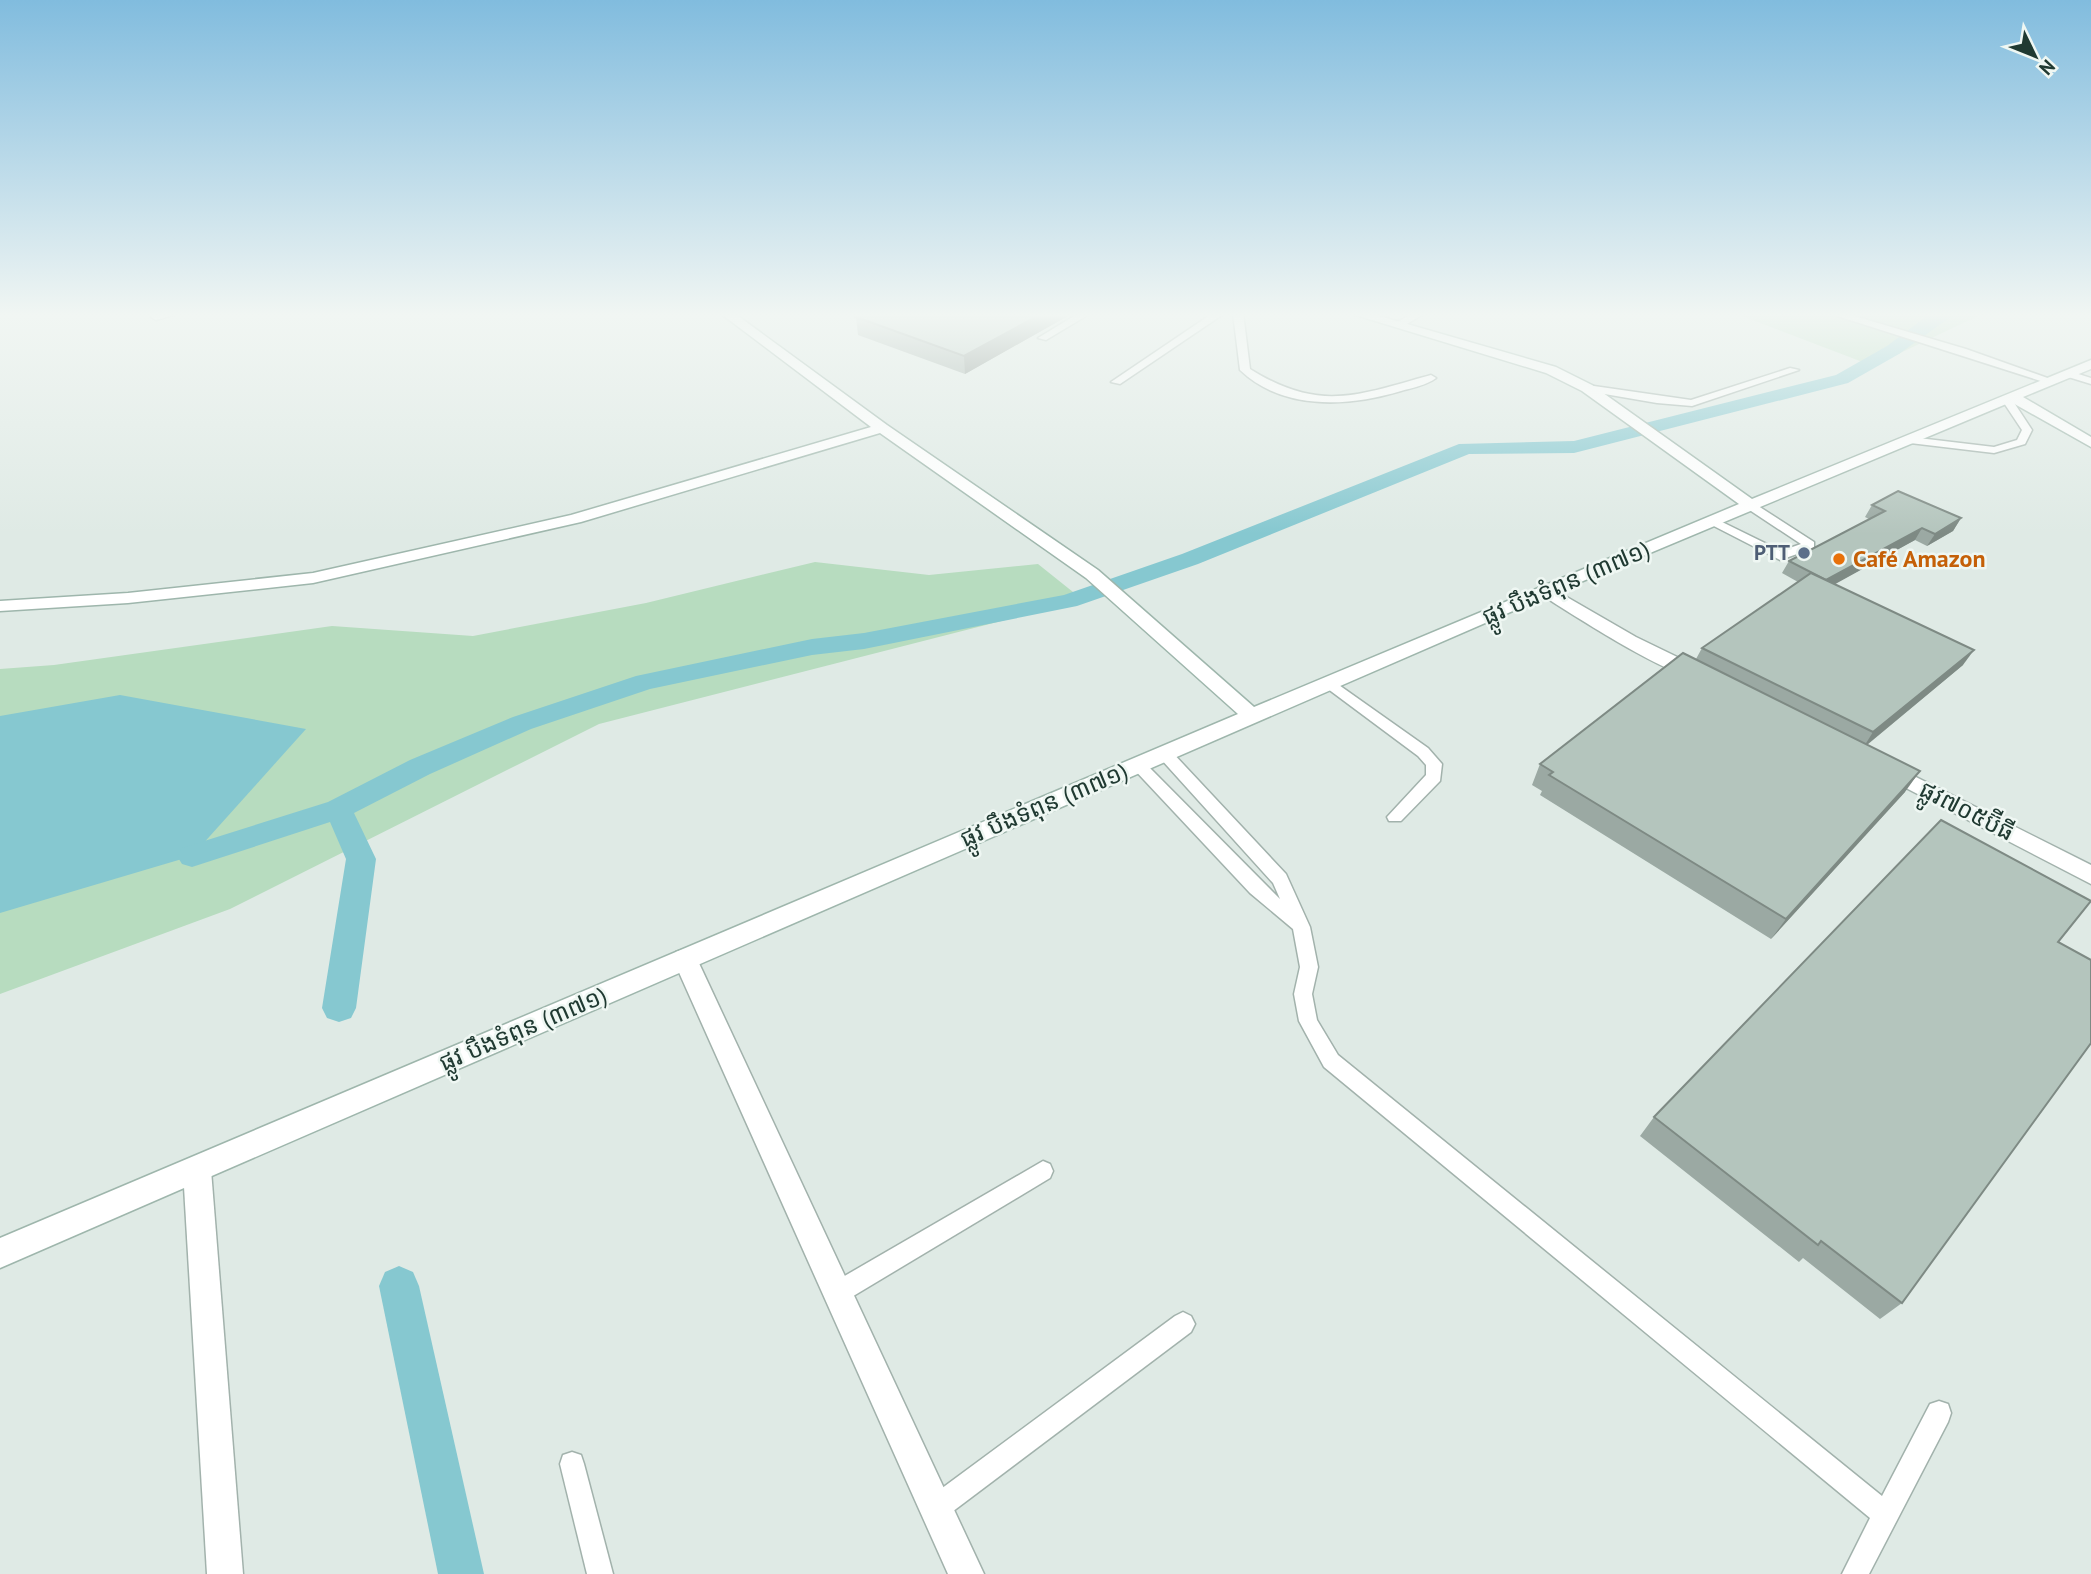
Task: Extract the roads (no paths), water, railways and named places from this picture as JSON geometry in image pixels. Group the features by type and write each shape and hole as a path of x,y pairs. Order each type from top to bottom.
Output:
{"street":[{"path":"826,386 1092,574 1252,716"},
{"path":"1583,386 1752,506"},
{"name":"ផ្លូវ បឹងទំពុន (៣៧១)","path":"0,1253 1546,590 2040,386"},
{"path":"2010,399 2091,443"},
{"path":"0,606 128,598 313,578 576,519 882,428"},
{"path":"1546,590 1630,641 1715,683"},
{"name":"ផ្លូវ៧០៥ប៊ីធី","path":"1872,762 2091,875"},
{"path":"685,959 966,1574"},
{"path":"197,1170 225,1574"}],"lane":[{"path":"1270,386 1292,395 1328,401 1384,395 1408,386"},
{"path":"1587,388 1692,403 1743,386"},
{"path":"1910,440 1994,450 2021,442 2028,430 2010,399"},
{"path":"1712,522 1780,556 1810,545 1752,506"},
{"path":"1329,683 1423,752 1434,764 1434,778 1395,817"},
{"path":"1165,754 1280,879 1301,927 1308,967 1303,994 1308,1021 1331,1061 1886,1515"},
{"path":"1138,765 1256,888 1301,927"},
{"path":"837,1293 1043,1171"},
{"path":"935,1509 1183,1324"},
{"path":"1854,1574 1939,1413"},
{"path":"572,1464 600,1574"}],"water":[{"path":"120,695 306,729 192,856 0,913 0,716"}],"waterway":[{"path":"338,809 420,767 522,723 645,682 812,647 864,641 1069,601 1190,559 1466,448 1574,447 1813,386"},
{"path":"192,856 338,809"},
{"path":"338,809 361,859 339,1008"},
{"path":"399,1286 461,1574"}],"place":[{"name":"PTT","path":"1804,553"},
{"name":"Café Amazon","path":"1839,559"}]}
